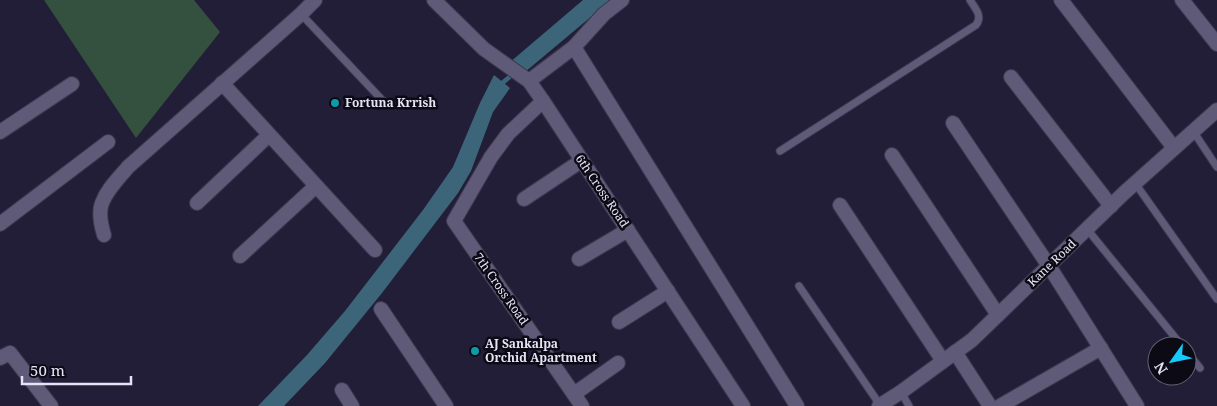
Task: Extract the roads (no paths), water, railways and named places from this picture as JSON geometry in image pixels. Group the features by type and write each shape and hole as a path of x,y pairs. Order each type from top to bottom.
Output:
{"street":[{"path":"104,235 100,222 101,204 111,186 128,166 315,0"},
{"name":"6th Cross Road","path":"434,0 484,49 524,78 543,101 743,406"},
{"path":"524,78 574,47 604,14 622,0"},
{"path":"1061,0 1174,148"},
{"path":"1182,0 1217,44"},
{"path":"574,47 797,406"},
{"path":"1011,78 1111,206"},
{"path":"222,83 375,250"},
{"path":"0,132 72,84"},
{"name":"7th Cross Road","path":"543,101 508,134 496,149 454,222 582,406"},
{"name":"Kane Road","path":"880,405 901,392 972,340 1135,183 1217,110"},
{"path":"953,123 1049,266 1136,406"},
{"path":"197,203 269,134"},
{"path":"0,224 108,142"},
{"path":"892,155 998,315"},
{"path":"524,198 582,161"},
{"path":"240,256 316,186"},
{"path":"840,205 943,361"},
{"path":"579,259 628,230"},
{"path":"619,322 668,291"},
{"path":"381,309 446,406"},
{"path":"1000,406 1101,348"},
{"path":"955,352 990,406"},
{"path":"0,358 10,353 51,406"},
{"path":"574,394 618,363"},
{"path":"342,390 352,406"}],"lane":[{"path":"780,151 976,25 979,21 979,15 970,0"},
{"path":"301,14 385,104"},
{"path":"1193,131 1217,167"},
{"path":"1135,183 1217,299"},
{"path":"1087,229 1174,336"},
{"path":"799,286 880,405"},
{"path":"1197,364 1200,368"},
{"path":"901,392 909,406"}],"water":[{"path":"583,0 611,0 525,72 509,63"},
{"path":"494,75 510,88 493,112 471,171 458,193 382,293 325,363 284,406 258,406 307,355 345,311 423,210 453,167"}],"waterway":[{"path":"500,85 513,74"}],"place":[{"name":"Fortuna Krrish","path":"335,103"},
{"name":"AJ Sankalpa Orchid Apartment","path":"475,351"}]}
